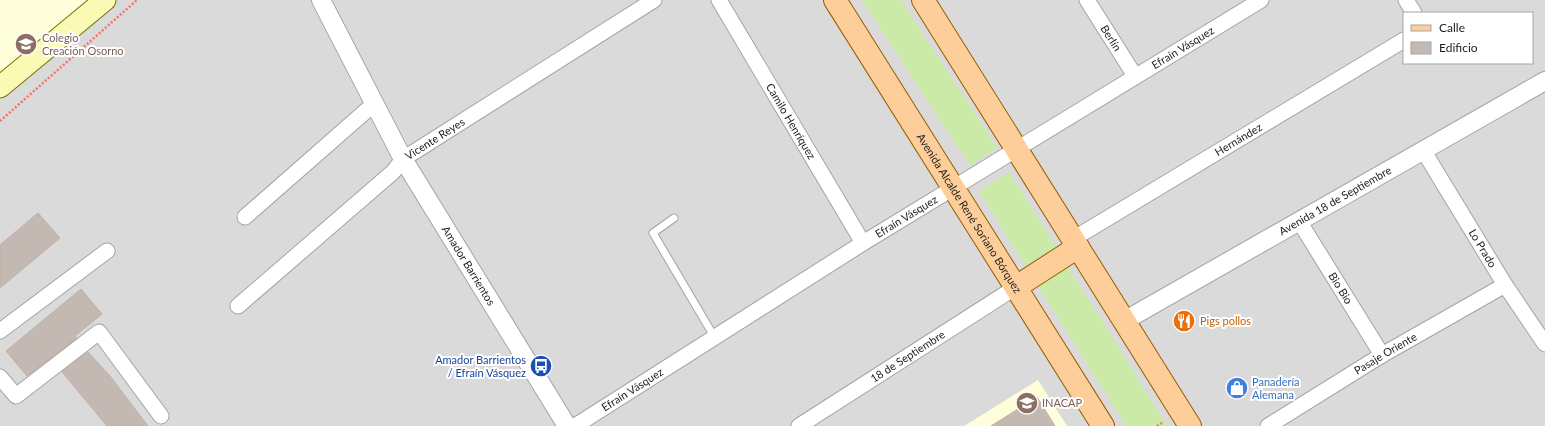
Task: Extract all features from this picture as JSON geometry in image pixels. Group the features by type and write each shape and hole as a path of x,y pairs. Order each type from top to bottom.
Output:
{"main road":[{"path":"0,87 105,0"},
{"name":"Avenida Alcalde René Soriano Bórquez","path":"836,0 1103,426"},
{"path":"923,0 1190,426"},
{"path":"1016,287 1075,243"}],"street":[{"name":"Amador Barrientos","path":"321,0 403,159 567,426"},
{"name":"Vicente Reyes","path":"238,306 392,172 403,159 654,0"},
{"name":"Camilo Henríquez","path":"719,0 863,243"},
{"name":"Berlín","path":"1087,0 1135,76"},
{"name":"Efraín Vásquez","path":"575,426 953,187 1261,0"},
{"path":"1406,0 1413,12"},
{"name":"Hernández","path":"1075,243 1403,41"},
{"name":"Avenida 18 de Septiembre","path":"1124,321 1545,81"},
{"path":"245,217 375,103"},
{"name":"Lo Prado","path":"1424,150 1505,285 1545,344"},
{"name":"Bio Bio","path":"1299,221 1382,355"},
{"path":"0,331 107,251"},
{"name":"Pasaje Oriente","path":"1268,426 1382,355 1505,285"},
{"name":"18 de Septiembre","path":"799,426 1016,287"},
{"path":"0,377 16,396 99,332 161,416"}],"lane":[{"path":"674,218 653,233 715,338"}],"path":[{"path":"0,121 137,0"}],"shaded area":[{"path":"0,0 1545,0 1545,426 0,426"},
{"name":"Colegio Creación Osorno","path":"0,0 103,0 0,87"},
{"name":"INACAP","path":"1038,380 1067,426 964,426"}],"green space":[{"path":"862,0 901,0 997,148 970,166"},
{"path":"1009,172 1057,249 1027,268 979,191"},
{"path":"1067,265 1167,426 1126,426 1037,284"}],"building":[{"path":"38,213 60,238 0,288 0,245"},
{"path":"81,289 102,314 75,336 77,338 27,376 6,351"},
{"path":"88,352 110,376 148,426 107,426 62,372"},
{"name":"INACAP","path":"1037,397 1055,426 991,426"}],"place":[{"name":"Colegio Creación Osorno","path":"26,44"},
{"name":"Pigs pollos","path":"1184,321"},
{"name":"Amador Barrientos / Efraín Vásquez","path":"541,366"},
{"name":"Panadería Alemana","path":"1237,388"},
{"name":"INACAP","path":"1027,403"}]}
